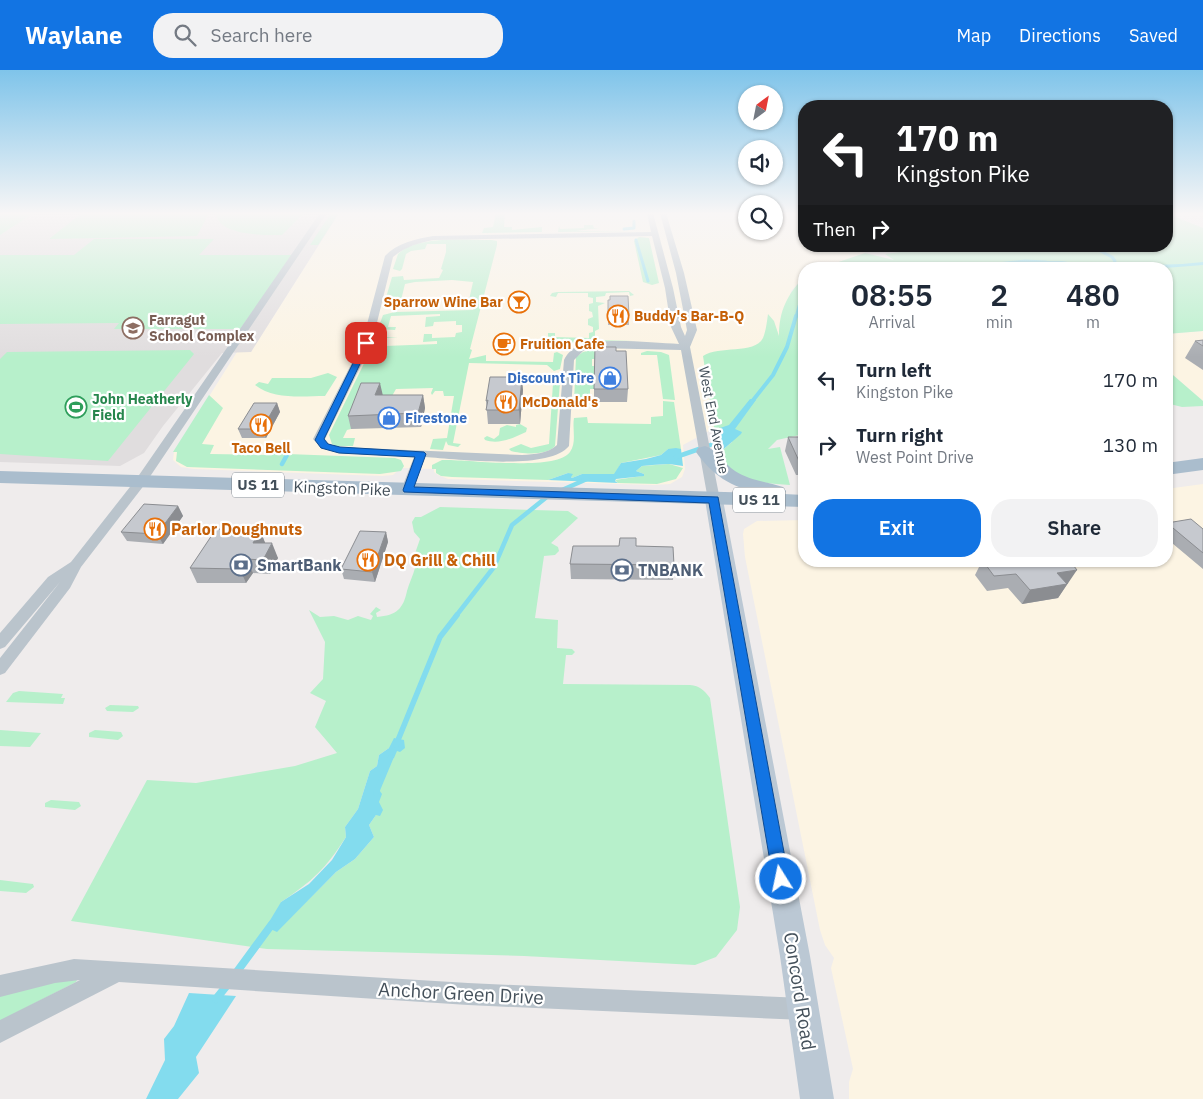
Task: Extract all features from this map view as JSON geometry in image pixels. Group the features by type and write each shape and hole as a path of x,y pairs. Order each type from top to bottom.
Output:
{"main road":[{"path":"705,450 725,475 738,482 798,495"},
{"path":"1173,468 1203,464"},
{"name":"Kingston Pike","path":"0,477 714,500 798,501"}],"street":[{"path":"0,669 65,585 76,565 141,481 291,261"},
{"path":"388,261 366,343 319,440 325,446 339,450 421,454 522,458 549,455 563,446 569,360 576,350 594,345 684,347"},
{"name":"West End Avenue","path":"662,261 676,326 684,347 714,500"},
{"name":"West End Avenue","path":"677,261 692,330 684,347"},
{"path":"408,490 421,454"},
{"name":"Concord Road","path":"714,500 804,1010 817,1099"},
{"path":"0,643 52,580 76,565"},
{"name":"Anchor Green Drive","path":"0,986 30,980 54,971 74,969 468,994 804,1010"},
{"path":"0,1032 118,972"}],"shaded area":[{"name":"Farragut School Complex","path":"0,261 309,261 251,352 222,353 163,426 144,453 120,466 0,462"},
{"path":"309,261 841,261 798,262 798,283 791,291 780,338 718,426 683,445 685,469 682,477 670,484 448,479 438,475 434,472 434,469 401,468 393,475 382,476 181,467 173,460 174,452 237,352 251,352"},
{"path":"1203,331 1203,401 1173,375 1173,333"},
{"path":"1203,484 1203,1099 849,1099 849,1082 853,1069 831,968 834,958 825,945 820,930 745,557 744,529 757,521 798,520 798,567 1173,567 1173,488"}],"green space":[{"path":"0,261 289,261 240,329 114,329 119,323 0,324"},
{"path":"396,261 404,261 400,271 393,269"},
{"path":"443,261 493,261 469,359 486,355 486,361 553,362 554,353 557,352 563,355 560,369 554,371 547,365 469,363 453,443 461,444 458,447 448,445 446,441 443,450 430,449 433,439 447,438 454,396 444,396 443,391 435,391 432,395 433,388 396,389 392,396 364,396 351,429 347,430 343,438 355,438 353,446 336,446 332,444 329,435 376,339 381,337 398,337 386,338 385,346 437,344 437,341 423,342 424,334 432,334 432,338 455,337 456,333 462,332 462,325 456,325 456,321 434,322 433,326 425,327 426,317 440,316 440,314 391,316 388,327 396,327 395,330 378,329 383,315 395,312 473,310 474,304 469,300 473,282 452,280 405,284 400,304 409,305 396,306 385,301 392,277 403,276 404,280 439,278 443,270 441,269"},
{"path":"638,261 654,261 659,283 652,285 643,282"},
{"path":"1203,261 1203,331 1173,333 1173,262 839,262"},
{"path":"798,284 798,435 777,440 768,449 780,447 790,485 748,479 739,476 723,463 718,454 732,442 718,427 715,434 703,356 718,351 744,348 758,343 763,338 768,314 774,321 779,336 782,311"},
{"path":"629,291 634,295 630,296 629,292 606,293 605,296 596,297 596,302 605,303 598,306 599,329 595,331 595,340 633,341 557,343 548,340 548,333 555,333 555,337 589,338 589,333 593,332 593,327 588,325 588,319 593,317 592,312 589,311 589,304 593,303 593,298 588,297 588,293 558,293 556,297 550,296 552,293"},
{"path":"596,349 602,359 592,359 592,366 595,366 594,389 590,389 590,397 587,397 587,402 574,402 576,357 583,352"},
{"name":"John Heatherly Field","path":"190,350 194,354 108,461 0,454 0,359 7,352"},
{"path":"647,351 661,352 669,355 675,400 663,399 657,355 641,355 641,353"},
{"path":"328,373 337,377 325,396 280,395 263,390 255,385 259,382 268,384 272,378 311,378"},
{"path":"1173,375 1203,401 1203,406 1182,407 1173,405"},
{"path":"546,378 556,378 560,382 555,446 540,453 511,451 509,449 521,444 531,448 549,444 553,383 551,380 544,380"},
{"path":"209,395 223,408 202,444 214,445 210,454 268,455 275,449 287,454 395,458 401,460 404,466 401,471 380,474 187,467 176,461 177,452 173,452"},
{"path":"663,401 674,402 681,449 668,449 661,455 621,463 615,474 582,474 572,478 568,473 548,480 441,476 436,473 436,469 432,469 432,465 442,460 530,463 548,462 562,458 572,448 574,418 587,417 588,423 651,424 651,417 663,416"},
{"path":"520,424 527,428 526,432 495,442 485,440 484,438 487,436 494,439 499,435 500,428 507,425 516,427 516,425"},
{"path":"669,464 683,468 676,479 657,484 618,483 615,480 642,476 644,474 636,471 642,466"},
{"path":"440,507 568,511 578,518 551,543 558,547 559,551 555,555 544,556 535,618 558,620 557,648 572,649 575,652 572,655 566,655 563,684 690,685 702,689 710,698 740,907 737,930 716,957 695,965 524,956 267,949 71,921 147,780 196,783 295,766 337,753 315,727 326,701 310,693 323,679 325,642 309,610 320,617 334,616 348,620 358,616 371,620 373,616 370,614 376,607 381,610 376,613 377,617 390,615 398,610 401,607 415,568 411,565 420,539 414,532 412,522 415,517 421,517","holes":["389,748 394,758 385,767 377,787 379,802 376,815 369,825 374,837 355,859 336,872 277,931 281,902 318,873 346,837 345,827 358,809 370,771 377,766 379,755"]},
{"path":"19,691 63,694 61,698 65,698 63,704 6,702 13,693"},
{"path":"110,705 138,706 139,708 133,712 107,711 105,708"},
{"path":"0,730 41,733 30,747 0,746"},
{"path":"95,730 121,732 123,736 118,740 89,737 89,733"},
{"path":"51,800 79,802 81,806 75,810 45,807 45,803"},
{"path":"0,880 33,884 34,887 26,893 0,891"},
{"path":"77,980 0,1021 0,995 55,981"}],"water":[{"path":"1040,261 1068,262 1041,262"},
{"path":"1203,262 1203,265 1173,267 1173,264"},
{"path":"750,399 756,400 735,429 742,432 741,434 718,454 715,434 720,428 729,425"},
{"path":"668,449 681,449 683,466 669,464 642,466 636,471 644,474 644,476 616,479 615,481 618,483 548,480 568,473 573,474 572,478 582,474 614,474 621,463 661,455"},
{"path":"394,738 404,740 405,748 400,752 397,751 394,758 385,767 377,787 382,794 379,802 383,810 380,816 376,815 369,825 374,837 355,859 336,872 277,932 266,927 281,902 309,884 332,860 346,837 345,827 358,809 370,771 377,766 379,755 389,748"},
{"path":"189,993 236,996 196,1057 199,1073 178,1099 146,1099 165,1060 164,1039 174,1026"}],"building":[{"path":"610,296 628,296 629,316 608,316 608,300 610,300"},
{"path":"1203,340 1203,346 1195,341"},
{"name":"Discount Tire","path":"595,347 616,347 616,351 626,351 628,389 594,389"},
{"path":"490,377 522,377 519,410 486,410"},
{"path":"361,383 380,383 375,395 423,395 418,413 348,416"},
{"path":"254,403 277,403 262,429 238,429"},
{"path":"788,437 798,437 798,459"},
{"path":"144,504 178,506 157,534 121,532"},
{"path":"1191,519 1203,529 1203,553 1173,528 1173,522"},
{"path":"216,529 260,530 253,543 272,543 263,560 246,559 240,569 190,568"},
{"path":"360,531 386,532 372,572 341,569"},
{"path":"620,538 636,538 636,546 673,547 674,565 570,564 573,546 619,546"},
{"path":"987,567 1075,567 1077,570 1057,573 1067,584 1030,590 1016,574 994,576"}],"waterway":[{"path":"642,261 648,281"},
{"path":"1016,262 1025,261"},
{"path":"1025,261 1046,262"},
{"path":"796,317 798,310"},
{"path":"750,404 773,375 787,347 796,316"},
{"path":"699,449 722,441"},
{"path":"676,457 702,448"},
{"path":"282,464 287,455"},
{"path":"562,490 587,479"},
{"path":"456,616 494,567 512,525 548,496"},
{"path":"396,745 440,637 457,615"},
{"path":"376,793 391,757"},
{"path":"236,973 272,924"},
{"path":"216,999 228,984"}],"place":[{"name":"Sparrow Wine Bar","path":"519,302"},
{"name":"Buddy's Bar-B-Q","path":"618,316"},
{"name":"Farragut School Complex","path":"133,328"},
{"name":"Fruition Cafe","path":"504,344"},
{"name":"Discount Tire","path":"610,378"},
{"name":"McDonald's","path":"506,402"},
{"name":"John Heatherly Field","path":"76,407"},
{"name":"Firestone","path":"389,418"},
{"name":"Taco Bell","path":"261,425"},
{"name":"Parlor Doughnuts","path":"155,529"},
{"name":"DQ Grill & Chill","path":"368,560"},
{"name":"SmartBank","path":"241,565"},
{"name":"TNBANK","path":"622,570"}],"route":[{"path":"366,343 319,440 331,449 421,454 408,490 714,500 781,879"}]}
